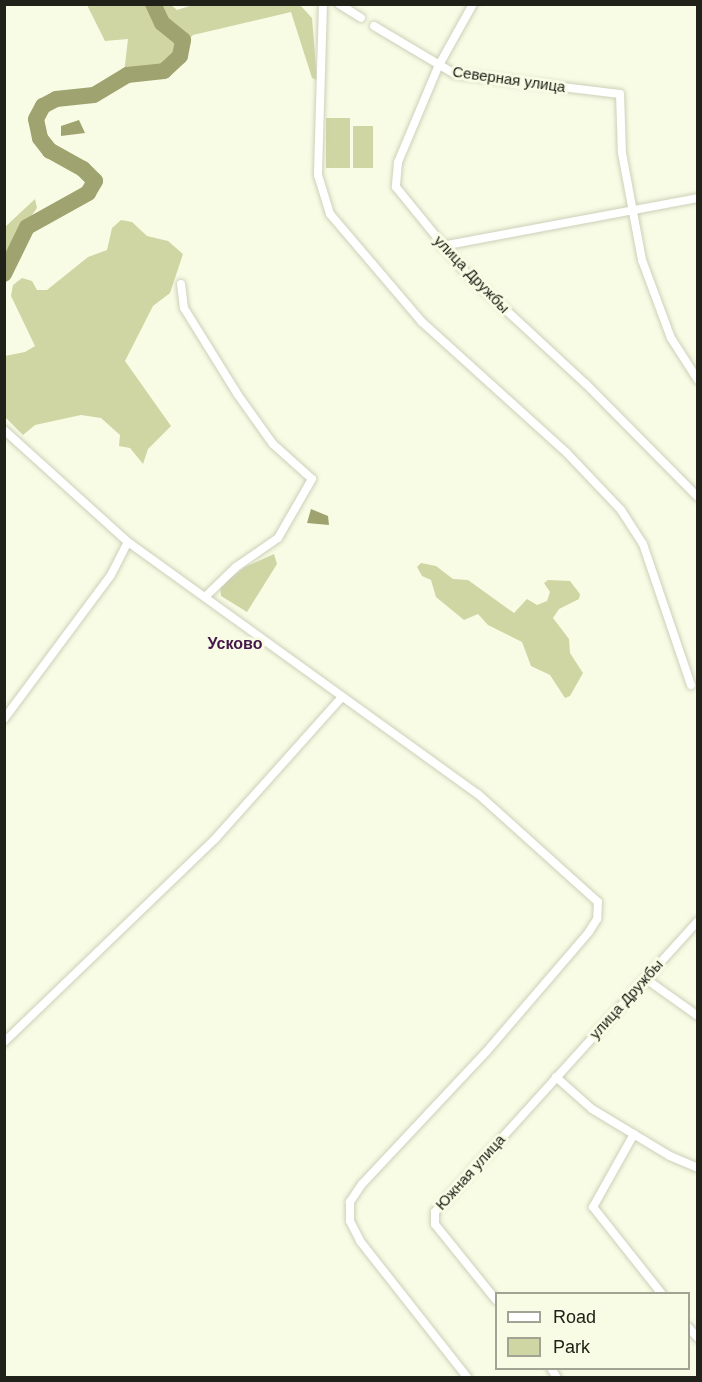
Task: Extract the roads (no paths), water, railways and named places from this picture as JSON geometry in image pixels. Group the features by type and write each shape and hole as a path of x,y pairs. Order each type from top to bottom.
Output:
{"street":[{"path":"323,4 318,175 330,214 422,322 550,438 621,510 643,544 691,685"},
{"path":"339,4 361,18"},
{"name":"улица Дружбы","path":"473,4 438,67 398,162 394,182 442,246 698,497"},
{"name":"Северная улица","path":"374,26 438,67 455,74 620,94 622,153 630,209"},
{"path":"442,246 698,198"},
{"path":"630,209 656,302 671,338 698,380"},
{"path":"181,284 184,308 238,395 273,444 312,479 278,538 230,572 207,595"},
{"path":"4,430 128,542 207,595 342,699 478,794 591,893 600,910 581,940 486,1052 362,1184 351,1202 350,1221 360,1241 468,1377"},
{"path":"4,720 111,575 128,542"},
{"path":"4,1042 208,846 342,699"},
{"name":"улица Дружбы","path":"556,1077 698,921"},
{"path":"646,979 698,1016"},
{"path":"556,1077 592,1109 698,1168"},
{"name":"Южная улица","path":"495,1299 433,1216 556,1077"},
{"path":"634,1134 592,1207 661,1292"}],"waterway":[{"path":"4,274 27,227 88,193 95,181 83,169 50,151 40,138 36,119 43,106 56,99 94,95 127,75 164,71 180,56 183,40 162,23 153,4"}],"district":[{"name":"Усково","path":"235,644"}]}
